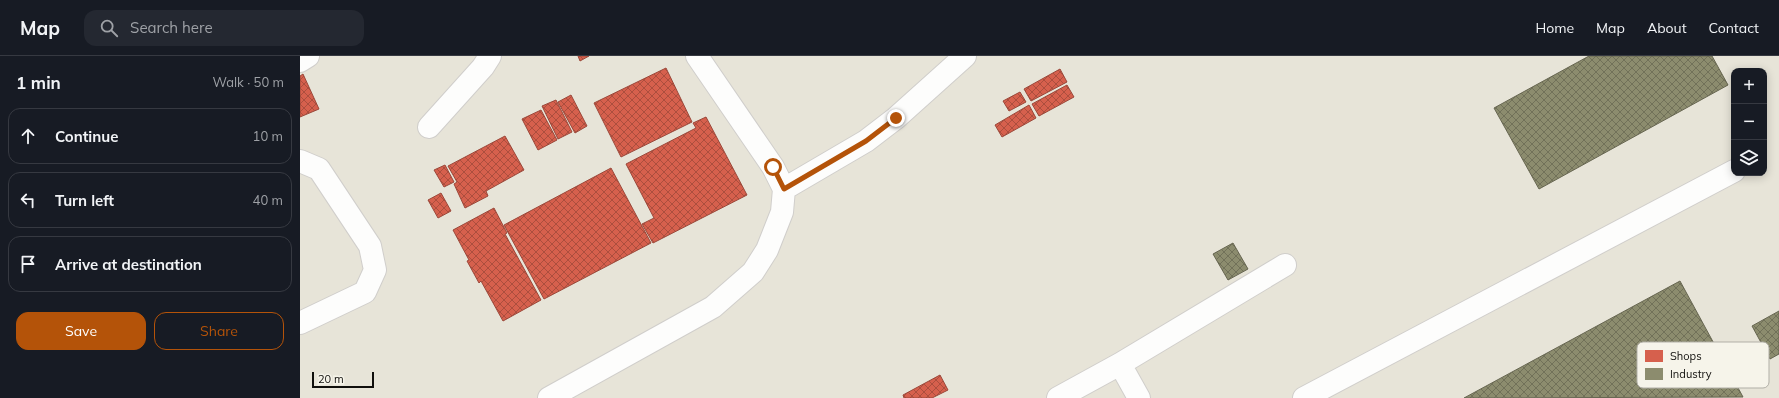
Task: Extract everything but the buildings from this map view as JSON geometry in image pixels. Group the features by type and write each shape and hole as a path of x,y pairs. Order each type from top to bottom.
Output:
{"lane":[{"path":"300,61 308,56"},
{"path":"429,127 483,67 490,56"},
{"path":"549,398 713,307 753,272 767,250 782,212 784,189 773,167 697,56"},
{"path":"784,189 866,141 896,118 965,56"},
{"path":"300,162 319,169 370,246 374,270 365,292 300,323"},
{"path":"1304,398 1731,174"},
{"path":"1058,398 1120,364 1285,265"},
{"path":"1120,364 1139,398"}],"shaded area":[{"path":"300,56 1779,56 1779,398 300,398"}],"route":[{"path":"773,167 784,189 866,141 896,118"}]}
